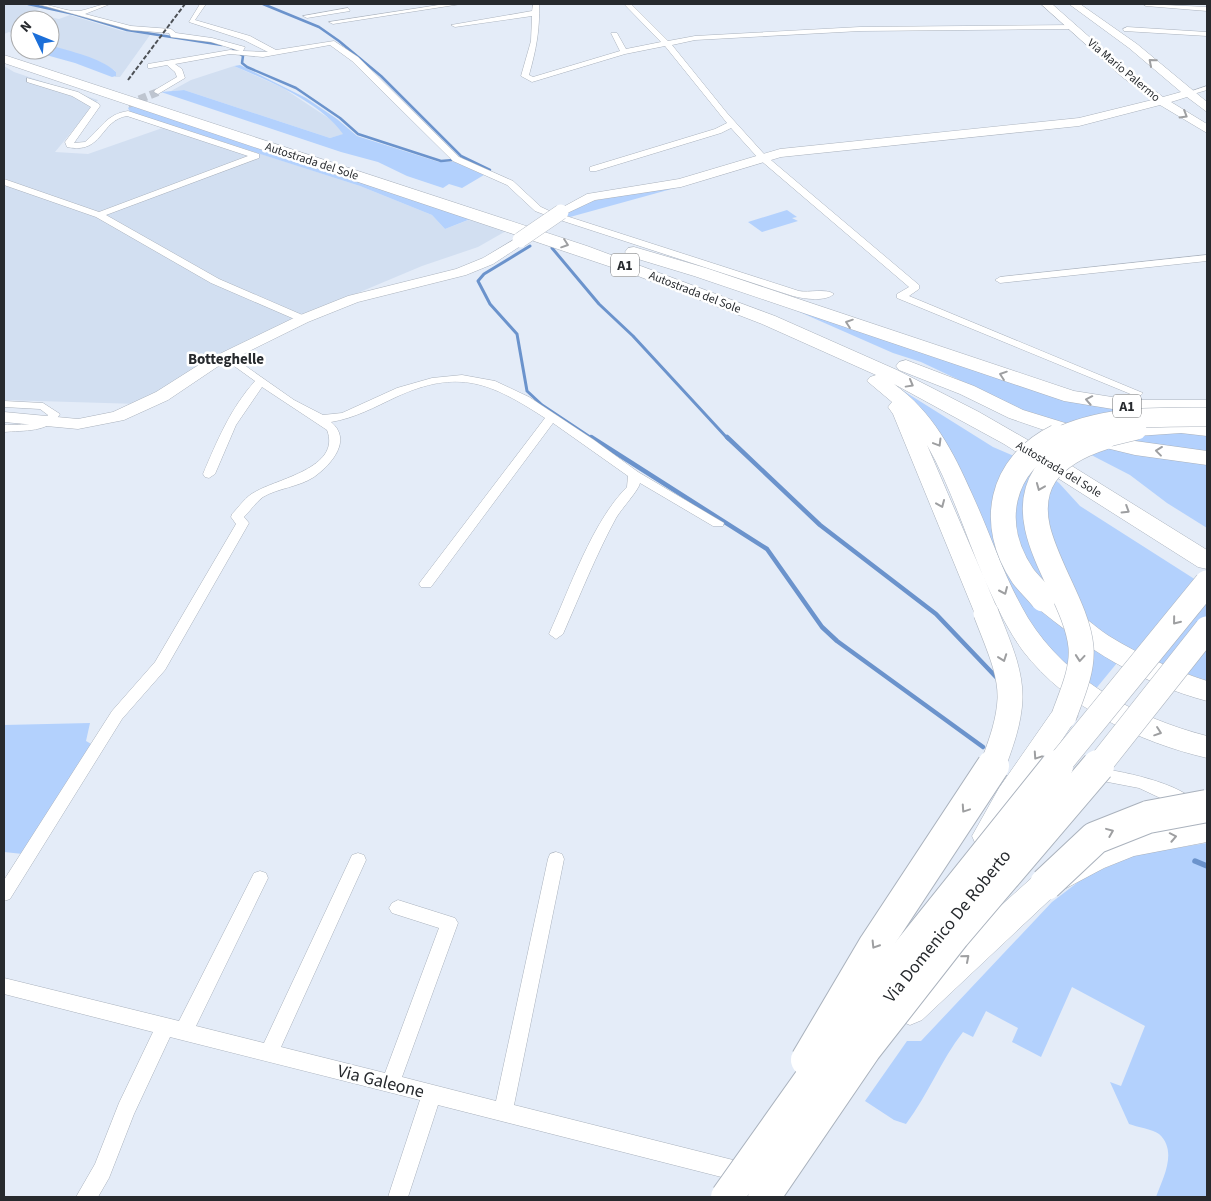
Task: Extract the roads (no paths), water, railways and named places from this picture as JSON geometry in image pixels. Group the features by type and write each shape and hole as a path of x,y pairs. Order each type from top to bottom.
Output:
{"highway":[{"name":"Autostrada del Sole","path":"4,50 620,248 786,313 906,366 1096,472 1207,541"},
{"name":"Autostrada del Sole","path":"4,59 494,219 714,299 892,374 1090,488 1207,561"},
{"name":"A1","path":"620,248 700,272 1049,391 1096,402 1131,406 1207,406"},
{"path":"714,299 850,364 880,383 917,412 940,445 1017,622 1039,654 1096,701 1151,730 1201,745"},
{"path":"906,366 967,390 1016,414 1081,435 1135,448 1207,458"},
{"path":"726,1197 875,945 991,771 1005,731 1010,699 1006,668 986,613 903,414 880,383"},
{"path":"1207,417 1151,417 1096,423 1057,436 1027,455 1010,478 1004,498 1003,522 1009,546 1021,573 1043,599 1098,643 1128,661 1160,675 1207,691"},
{"path":"960,885 1010,796 1064,716 1078,679 1081,646 1075,623 1036,523 1036,498 1040,484 1049,469 1078,446 1109,434 1137,430 1181,428 1207,430"},
{"path":"726,1197 844,1032 960,885 1207,583"},
{"path":"762,1187 954,935 1110,752 1207,629"},
{"path":"866,1050 1095,838 1148,817 1207,806"},
{"path":"1046,884 1093,859 1132,844 1207,830"}],"street":[{"path":"41,4 132,28 168,30 174,35 232,45 245,54"},
{"path":"80,13 107,4"},
{"path":"203,4 191,21 255,41 275,53"},
{"path":"333,22 458,4"},
{"path":"536,4 535,41 525,76 528,79 536,79 624,52 716,36 860,29 1073,27"},
{"path":"627,4 664,44 679,56 732,124 762,157 914,287 901,296 1137,393"},
{"name":"Via Mario Palermo","path":"1046,4 1161,101 1207,129"},
{"path":"1146,4 1207,9"},
{"name":"Via Mario Palermo","path":"1078,5 1133,46 1207,108"},
{"path":"307,16 355,9"},
{"path":"455,25 536,13"},
{"path":"1127,29 1207,34"},
{"path":"214,41 231,34"},
{"path":"614,35 624,52"},
{"path":"150,66 230,52 245,54 275,53 321,43 334,44 378,80 458,160 510,183 538,209 797,294 809,296 829,294"},
{"path":"158,92 181,78 179,70 168,62"},
{"path":"30,80 75,94 96,106 69,142 70,145 81,146 92,143 108,121 122,113 138,116 256,156 99,215"},
{"path":"4,417 78,424 118,416 162,396 227,356 303,319 353,299 461,272 488,261 558,215 592,197 681,183 762,157 800,150 1078,122 1207,88"},
{"path":"122,113 122,108 128,104"},
{"path":"593,169 718,131 732,124"},
{"path":"4,182 99,215 215,281 303,319"},
{"path":"1000,280 1207,258"},
{"path":"4,894 117,715 160,666 174,644 197,599 244,523 237,517 258,495 309,475 333,451 336,438 332,428 321,419 290,402 227,356"},
{"path":"321,419 347,416 399,390 420,383 457,378 489,382 503,387 598,446 634,476 718,523"},
{"path":"209,474 227,429 248,395 261,381"},
{"path":"4,404 43,406 54,414 50,421 37,426 4,428"},
{"path":"426,584 552,417"},
{"path":"556,634 598,540 618,504 633,488 634,476"},
{"name":"Via Domenico De Roberto","path":"745,1197 762,1187 824,1082 948,919 1065,785 1086,774 1106,774 1143,783 1181,800 1207,816"},
{"path":"502,1112 556,859"},
{"path":"268,1052 358,860"},
{"path":"86,1197 102,1171 126,1110 175,1029 260,878"},
{"path":"390,1084 449,922 398,908"},
{"name":"Via Galeone","path":"4,986 502,1112 762,1187"},
{"path":"398,1197 432,1094"}],"waterway":[{"path":"28,4 74,14 127,30 222,45"},
{"path":"263,4 319,27 339,41 381,76 461,156 490,170"},
{"path":"232,48 243,56 242,63 247,67 296,88 340,118 358,134 441,161 465,159"},
{"path":"530,246 484,274 478,281 490,304 517,334 527,391 542,405 593,439"},
{"path":"552,248 599,304 633,336 728,439"},
{"path":"591,437 767,549 822,627 837,641 983,747"},
{"path":"727,437 820,525 936,614 997,678"},
{"path":"1195,861 1207,866"}],"tunnel":[{"path":"128,104 158,92"}],"railway":[{"path":"128,80 185,4"}],"district":[{"name":"Botteghelle","path":"226,359"}]}
